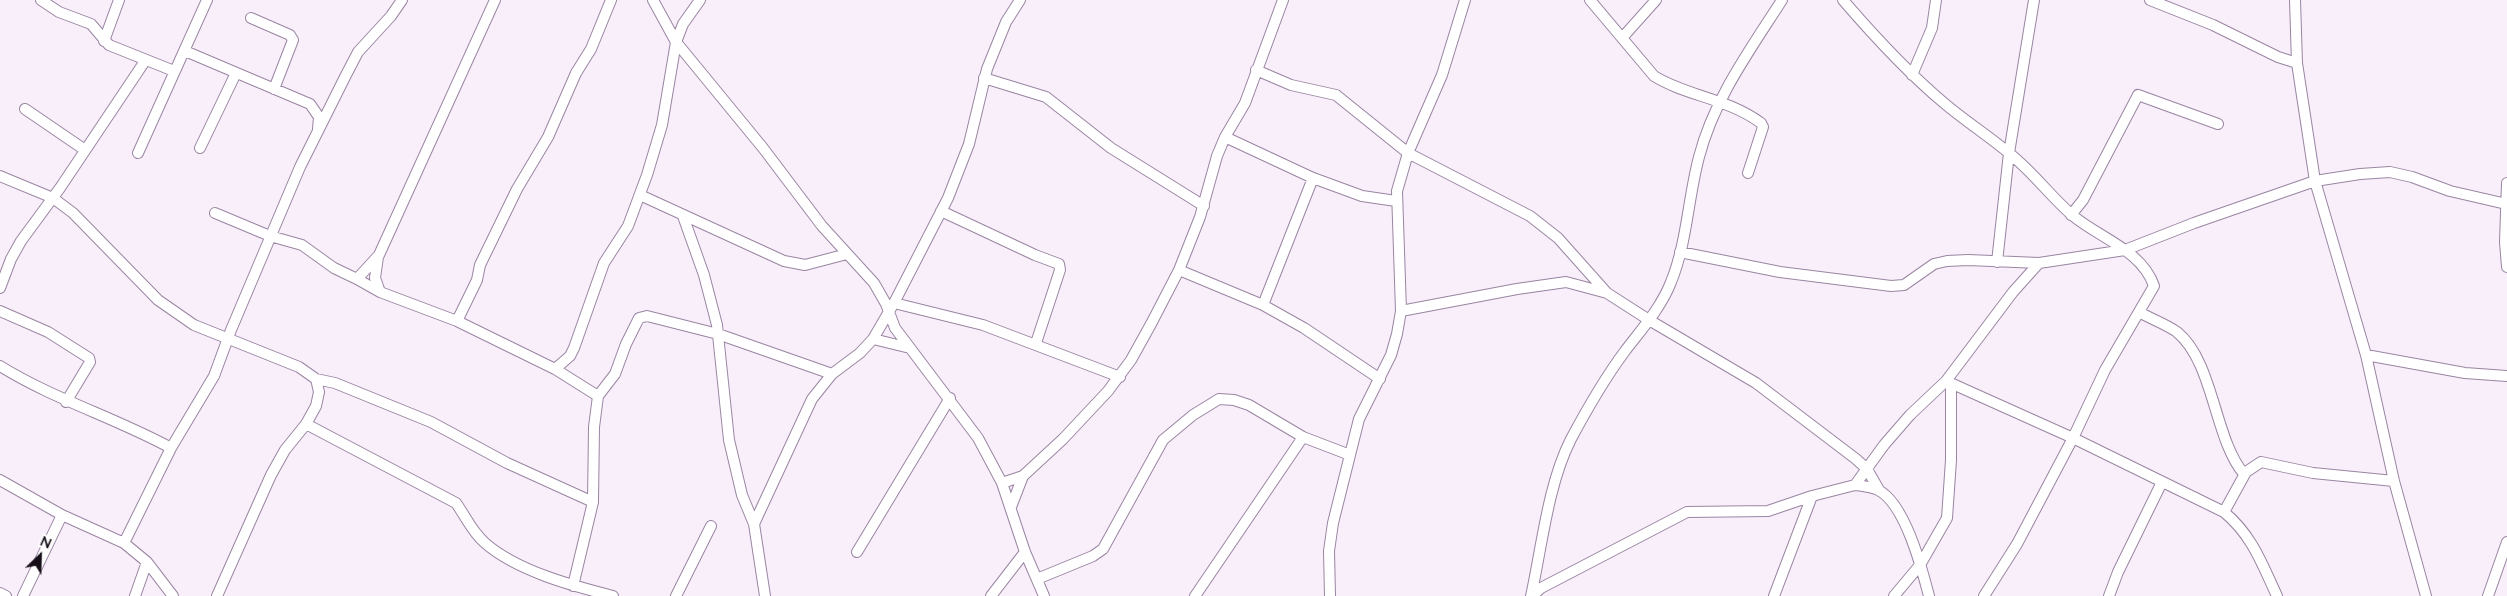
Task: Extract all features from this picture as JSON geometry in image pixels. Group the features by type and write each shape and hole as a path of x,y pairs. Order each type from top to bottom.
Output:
{"street":[{"path":"41,0 59,12 91,24 104,41 145,61 174,71"},
{"path":"104,41 119,0"},
{"path":"138,153 207,0"},
{"path":"124,543 171,448 206,391 270,236 318,132 358,52 391,16 402,0"},
{"path":"380,292 375,278 379,255 495,0"},
{"path":"457,321 477,280 480,265 517,189 548,137 576,73 591,49 611,0"},
{"path":"653,0 676,42 718,91 822,226 874,283 891,308 895,328 950,398 978,438 1002,483 1025,552 1044,596"},
{"path":"555,369 570,356 604,264 628,226 640,195 662,124 676,42 683,24 700,0"},
{"path":"754,524 812,399 832,374 860,353 873,339 941,212 954,185 969,144 984,78 1006,22 1020,0"},
{"path":"1011,506 1023,476 1108,391 1120,377 1144,337 1179,270 1204,206 1212,172 1225,137 1245,103 1282,0"},
{"path":"1330,596 1328,551 1333,523 1359,419 1391,355 1401,311 1396,201 1408,153 1442,75 1464,0"},
{"path":"1590,0 1654,76 1720,100 1755,119 1763,127 1748,173"},
{"path":"1622,38 1656,0"},
{"path":"1532,596 1553,486 1571,440 1624,353 1649,320 1671,283 1680,252 1699,157 1720,100 1782,0"},
{"path":"1843,0 1912,75 1945,104 2009,152 2071,215 2090,230 2125,250 2144,267 2154,286 2105,370 2073,438 2016,544 1984,596"},
{"path":"1912,75 1932,28 1936,0"},
{"path":"1997,262 2009,152 2034,0"},
{"path":"2150,0 2297,63"},
{"path":"2295,0 2297,63 2316,181 2366,355 2394,481 2426,596"},
{"path":"251,18 290,35 293,40 274,89"},
{"path":"184,51 310,104 319,118 318,132"},
{"path":"0,288 11,258 145,61"},
{"path":"1256,70 1291,85 1336,95 1408,153 1530,216 1558,238 1607,293 1756,383 1867,469 1878,490 1896,508 1905,525 1929,596"},
{"path":"200,148 236,72"},
{"path":"984,78 1046,97 1111,148 1204,206"},
{"path":"2071,215 2083,200 2138,95 2218,124"},
{"path":"25,109 84,150"},
{"path":"1225,137 1313,178 1362,196 1396,201"},
{"path":"1680,252 1762,268 1891,286 1904,285 1934,264 1941,262 1968,260 2038,263 2125,250 2194,223 2316,181 2390,172 2412,177 2450,191 2506,204"},
{"path":"0,176 53,198 73,214 158,300 194,325 299,367 316,379 335,382 432,422 507,463 593,502"},
{"path":"1263,305 1313,178"},
{"path":"2507,183 2505,242 2507,267"},
{"path":"640,195 784,261 805,265 847,254"},
{"path":"941,212 1059,264 1060,270 1036,344"},
{"path":"215,213 270,236 302,245 334,268 380,292 457,321 555,369 598,396"},
{"path":"683,216 704,274 718,334 729,440 742,495 754,524 765,596"},
{"path":"357,279 379,255"},
{"path":"1855,485 1910,415 1949,383 2013,292 2038,263"},
{"path":"1179,270 1263,305 1304,328 1380,379"},
{"path":"1401,311 1517,289 1566,282 1607,293"},
{"path":"891,308 983,325 1120,377"},
{"path":"0,311 48,332 89,358 90,362 66,402"},
{"path":"2139,312 2177,332 2185,342 2204,377 2233,462 2244,474"},
{"path":"573,586 593,502 594,427 598,396 615,374 626,344 639,318 647,316 718,334 832,374"},
{"path":"873,339 910,348"},
{"path":"2366,355 2465,373 2507,376"},
{"path":"0,366 66,402 112,418 171,448"},
{"path":"1101,371 1108,391"},
{"path":"218,596 272,475 285,450 306,424 316,406 319,392 316,379"},
{"path":"1949,383 2073,438 2224,512 2241,526 2252,542 2277,596"},
{"path":"1894,596 1920,565 1947,518 1951,460 1949,383"},
{"path":"857,552 950,398"},
{"path":"1037,579 1092,556 1103,549 1164,440 1211,403 1225,398 1249,405 1303,437 1350,455"},
{"path":"306,424 456,503 467,524 485,544 509,560 592,594 613,596"},
{"path":"1195,596 1303,437"},
{"path":"2224,512 2244,474 2254,465 2261,462 2313,473 2394,481"},
{"path":"1002,483 1023,476"},
{"path":"0,480 62,515 124,543 147,562 173,596"},
{"path":"2109,596 2118,572 2162,482"},
{"path":"1532,596 1541,588 1687,512 1768,511 1812,496 1855,485 1878,490"},
{"path":"1774,596 1812,496"},
{"path":"23,596 62,515"},
{"path":"676,596 711,526"},
{"path":"2488,596 2507,542"},
{"path":"991,596 1025,552"},
{"path":"135,596 147,562"},
{"path":"0,593 6,596"}]}
